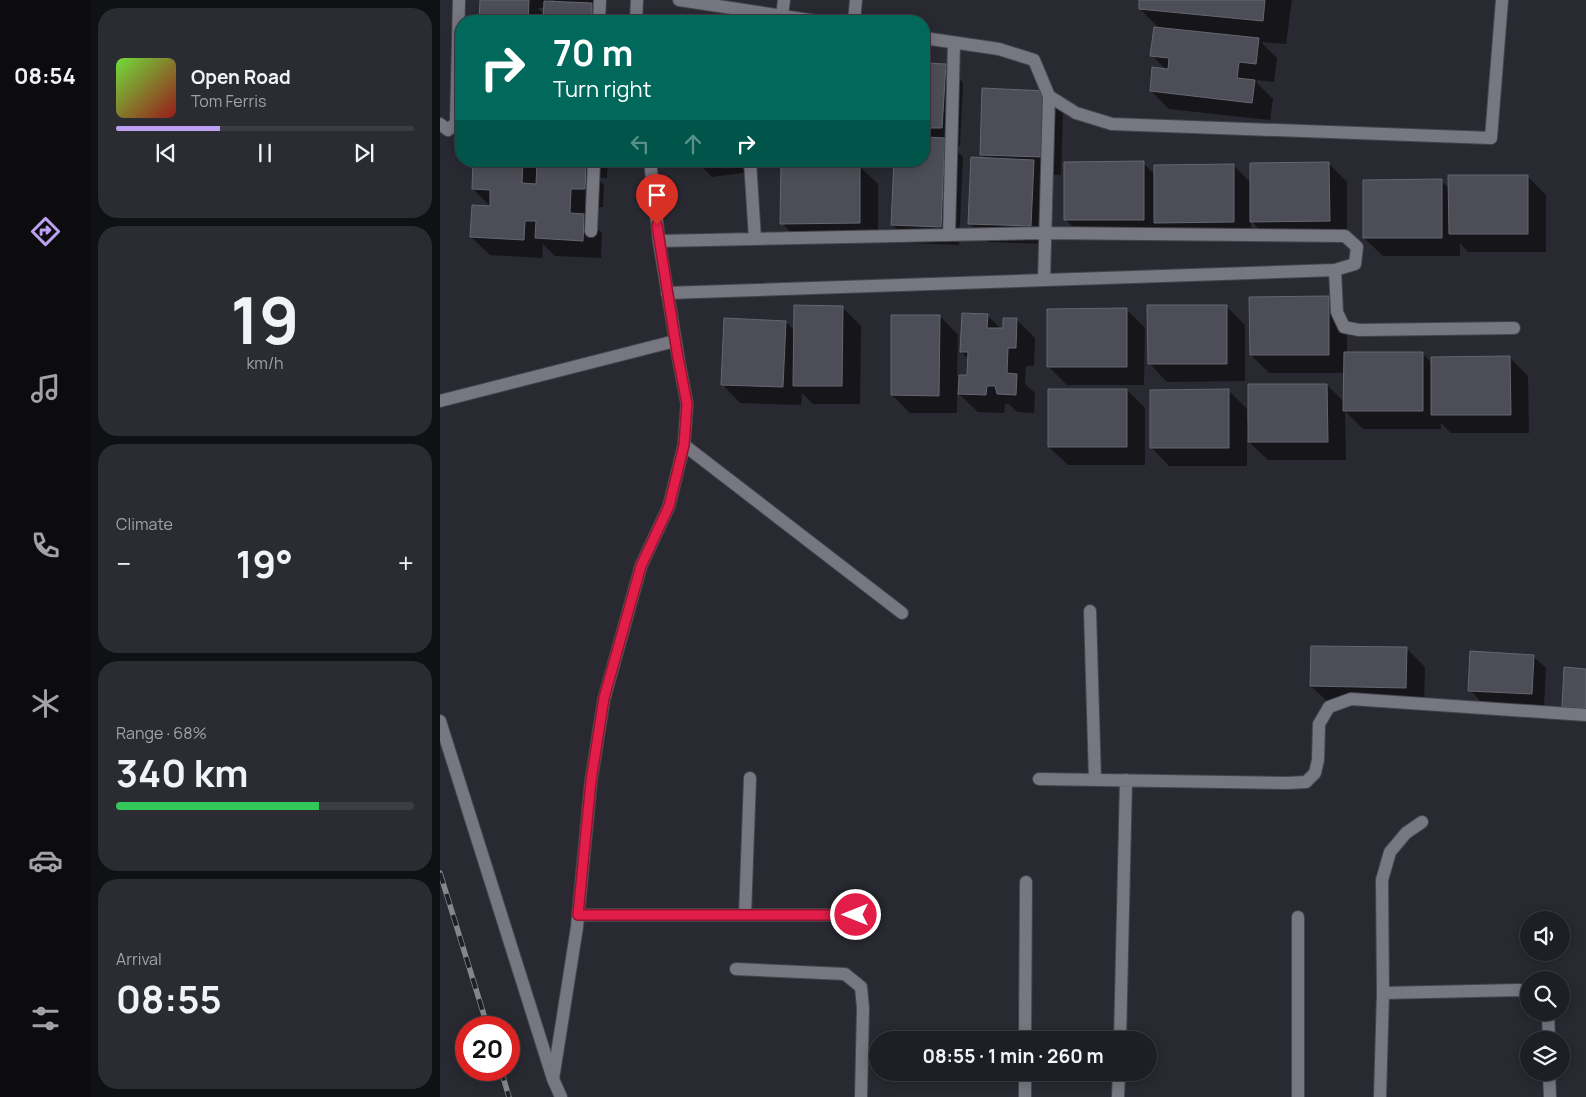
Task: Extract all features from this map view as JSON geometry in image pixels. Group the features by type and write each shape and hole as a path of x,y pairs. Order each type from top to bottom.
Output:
{"street":[{"path":"459,0 459,15"},
{"path":"599,15 600,0"},
{"path":"636,15 637,0"},
{"path":"679,0 740,15"},
{"path":"782,15 784,0"},
{"path":"855,15 856,0"},
{"path":"1049,96 1076,113 1112,124 1491,138 1502,0"},
{"path":"930,39 999,49 1034,60 1049,96 1044,280"},
{"path":"949,235 954,43"},
{"path":"440,124 448,130 455,125"},
{"path":"591,231 594,167"},
{"path":"553,1079 578,915 591,781 604,698 641,566 669,506 684,445 687,404 659,241 651,167"},
{"path":"750,167 755,239"},
{"path":"659,241 1045,233 1345,236 1357,247 1355,264 1335,270 667,293"},
{"path":"1335,270 1336,312 1344,327 1359,330 1514,328"},
{"path":"440,401 675,341"},
{"path":"684,445 902,613"},
{"path":"1090,612 1096,780"},
{"path":"1040,779 1306,782 1314,773 1318,760 1319,724 1329,707 1352,699 1586,715"},
{"path":"440,721 553,1079 561,1097"},
{"path":"746,915 750,778"},
{"path":"1120,1031 1126,780"},
{"path":"1380,1097 1383,993 1382,880 1390,852 1406,833 1422,822"},
{"path":"1025,1031 1026,882"},
{"path":"578,915 856,915"},
{"path":"1298,917 1298,1097"},
{"path":"736,969 845,974 861,987 863,1008 861,1097"},
{"path":"1383,993 1520,990"},
{"path":"1025,1081 1025,1097"},
{"path":"1118,1097 1119,1081"},
{"path":"1549,1081 1550,1097"}],"building":[{"path":"480,0 529,0 528,15 479,15"},
{"path":"1139,0 1265,0 1263,21 1139,9"},
{"path":"544,1 592,3 592,15 543,15"},
{"path":"1154,27 1259,38 1256,64 1239,62 1237,78 1255,80 1252,103 1150,91 1152,67 1168,69 1169,58 1150,56"},
{"path":"930,63 946,64 942,128 930,128"},
{"path":"982,88 1046,91 1043,157 980,155"},
{"path":"930,137 945,138 941,227 891,225 894,167 930,167"},
{"path":"971,157 1034,160 1031,226 968,224"},
{"path":"1144,161 1144,220 1064,220 1064,162"},
{"path":"1329,162 1330,221 1250,222 1250,163"},
{"path":"1234,164 1234,222 1154,223 1154,165"},
{"path":"473,167 523,167 522,183 536,184 537,167 586,167 585,189 571,189 570,213 584,214 583,241 535,238 536,221 525,221 524,240 470,237 472,205 490,206 490,190 472,189"},
{"path":"781,167 860,167 860,223 780,224"},
{"path":"1448,175 1528,175 1528,234 1449,234"},
{"path":"1442,179 1442,238 1363,238 1363,180"},
{"path":"1329,296 1329,355 1250,355 1249,297"},
{"path":"794,305 843,306 842,386 793,386"},
{"path":"1147,305 1227,305 1227,364 1148,364"},
{"path":"1127,308 1127,367 1047,367 1047,309"},
{"path":"962,313 988,314 987,328 1003,328 1003,318 1017,318 1016,348 1008,348 1007,373 1017,374 1016,395 997,394 995,386 987,386 986,395 958,394 959,375 967,375 968,352 960,352"},
{"path":"891,315 940,315 939,396 891,395"},
{"path":"724,318 786,321 783,387 721,385"},
{"path":"1344,352 1423,352 1423,411 1343,411"},
{"path":"1510,356 1511,415 1431,415 1431,357"},
{"path":"1248,384 1327,384 1328,442 1248,442"},
{"path":"1048,389 1127,389 1127,447 1048,447"},
{"path":"1229,389 1229,448 1150,448 1150,390"},
{"path":"1311,646 1407,647 1406,688 1310,686"},
{"path":"1470,651 1534,655 1532,694 1468,691"},
{"path":"1564,667 1586,669 1586,708 1562,707"}],"railway":[{"path":"440,873 484,1016"},
{"path":"504,1081 509,1097"}],"route":[{"path":"657,225 687,404 684,445 669,506 641,566 604,698 591,781 578,915 856,915"}]}
